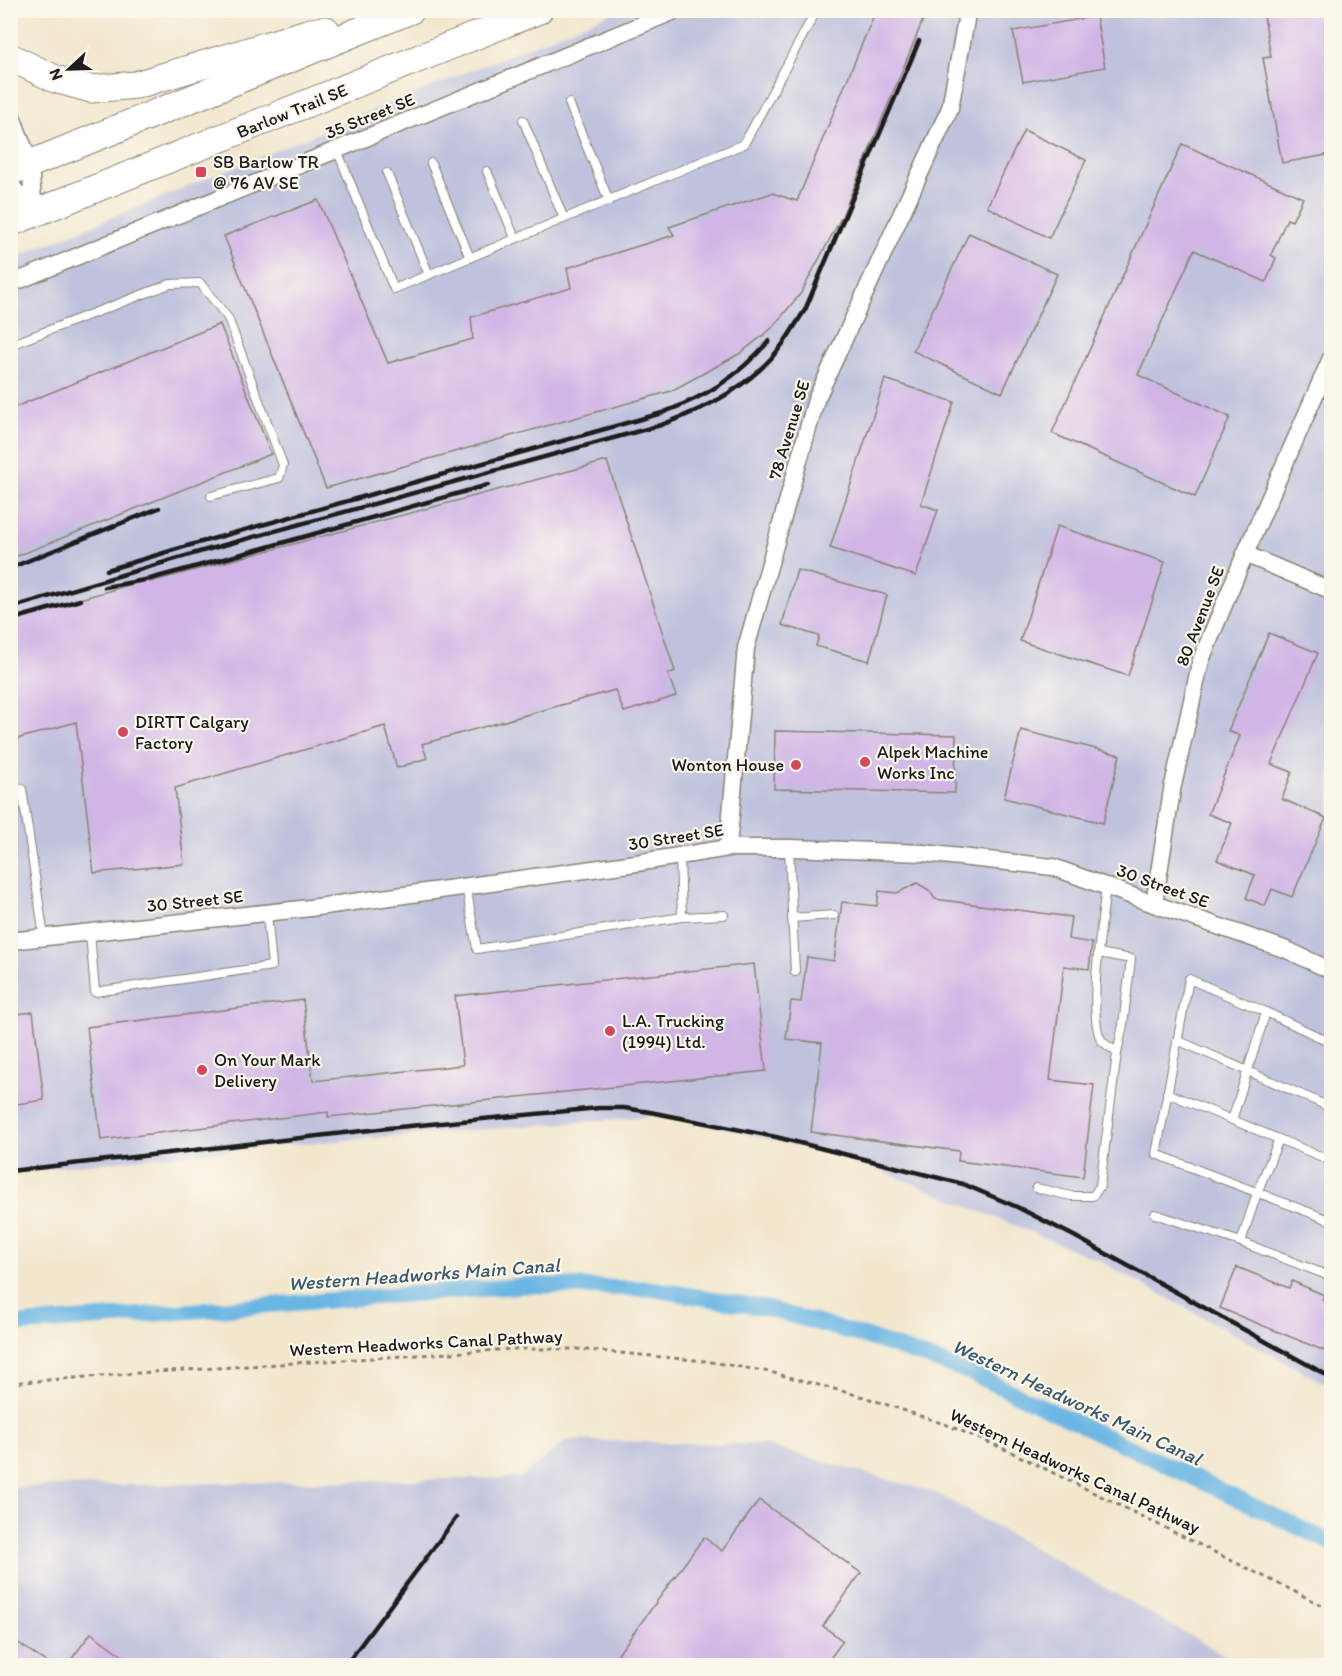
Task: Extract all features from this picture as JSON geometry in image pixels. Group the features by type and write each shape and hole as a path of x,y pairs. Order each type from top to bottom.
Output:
{"main road":[{"name":"Barlow Trail SE","path":"22,218 539,10"},
{"path":"10,57 55,78 91,88 136,85 311,32 401,14"},
{"path":"15,178 401,14"}],"street":[{"name":"35 Street SE","path":"10,284 677,10"},
{"name":"78 Avenue SE","path":"728,848 746,648 806,434 816,400 950,108 966,20 965,10"},
{"path":"10,111 15,178 22,218"},
{"path":"15,178 22,218"},
{"name":"80 Avenue SE","path":"1154,904 1172,790 1201,660 1332,356"},
{"path":"1245,554 1332,591"},
{"name":"30 Street SE","path":"10,941 267,913 728,848 789,848 923,853 1053,867 1287,950 1332,971"}],"lane":[{"path":"337,150 394,289 744,144 815,10"},
{"path":"569,103 609,201"},
{"path":"523,120 564,219"},
{"path":"431,163 470,258"},
{"path":"487,171 515,238"},
{"path":"387,173 429,275"},
{"path":"10,345 170,284 200,283 228,318 283,465 279,478 212,496"},
{"path":"10,792 22,789 45,937"},
{"path":"789,848 795,972"},
{"path":"680,856 682,917"},
{"path":"466,886 477,949 682,917 724,915"},
{"path":"1106,886 1095,1016 1102,1040 1117,1053"},
{"path":"90,933 95,992 272,966 267,913"},
{"path":"792,918 834,915"},
{"path":"1036,1188 1071,1196 1093,1196 1100,1186 1131,959 1099,953"},
{"path":"1332,1044 1266,1012 1189,979 1156,1154 1332,1221"},
{"path":"1232,1120 1266,1012"},
{"path":"1177,1040 1332,1108"},
{"path":"1167,1093 1332,1161"},
{"path":"1241,1242 1257,1193 1279,1139"},
{"path":"1155,1214 1241,1242 1332,1277"}],"path":[{"name":"Western Headworks Canal Pathway","path":"10,1383 512,1349 577,1349 705,1361 770,1372 864,1397 947,1425 1007,1450 1332,1610"}],"shaded area":[{"path":"616,11 1331,11 1331,1387 1098,1260 855,1160 670,1115 244,1148 11,1172 11,259"},
{"path":"567,1440 764,1445 936,1493 1242,1665 11,1665 10,1487 521,1478"}],"building":[{"path":"876,10 903,10 923,20 842,216 801,293 771,329 739,354 671,391 326,488 224,236 318,200 388,363 473,339 471,317 571,288 567,268 674,235 669,227 772,193 797,201"},
{"path":"1263,10 1332,10 1332,154 1282,163 1263,58 1271,57"},
{"path":"1096,16 1105,67 1023,82 1013,31"},
{"path":"1024,130 1086,160 1049,238 987,207"},
{"path":"1182,144 1303,198 1292,221 1287,219 1271,255 1276,258 1266,282 1194,250 1138,375 1230,417 1195,497 1052,433"},
{"path":"969,233 1057,274 1002,393 913,351"},
{"path":"220,324 271,454 10,559 10,409"},
{"path":"885,379 954,402 921,504 938,510 916,576 830,548"},
{"path":"607,461 675,671 668,674 676,696 624,712 615,690 422,744 427,758 397,768 385,726 175,788 184,864 94,873 76,722 10,741 10,619 150,579 150,582"},
{"path":"1057,526 1165,562 1128,676 1020,641"},
{"path":"797,570 887,595 869,661 816,646 819,636 782,625"},
{"path":"1269,633 1318,653 1271,764 1292,772 1282,799 1326,818 1292,897 1272,889 1265,906 1246,898 1255,875 1217,860 1232,823 1208,814 1240,736 1228,731"},
{"path":"1021,730 1120,755 1103,823 1004,798"},
{"name":"Alpek Machine Works Inc","path":"775,731 956,735 955,793 774,789"},
{"path":"917,883 929,890 935,899 1071,917 1068,939 1092,943 1089,969 1064,966 1050,1080 1094,1085 1083,1177 958,1161 959,1151 811,1132 822,1043 786,1039 791,1001 801,1002 807,957 834,961 842,902 877,906 879,891 897,893"},
{"path":"754,964 766,1071 328,1117 328,1112 101,1140 87,1027 303,1000 313,1081 463,1065 455,996"},
{"path":"33,1012 44,1100 10,1105 10,1015"},
{"path":"1237,1267 1289,1288 1292,1281 1324,1295 1322,1300 1332,1304 1332,1354 1220,1308"},
{"path":"759,1500 861,1573 823,1626 843,1641 825,1665 610,1665 704,1537 722,1551"},
{"path":"91,1633 135,1665 67,1665"},
{"path":"10,1637 50,1665 10,1665"}],"waterway":[{"name":"Western Headworks Main Canal","path":"10,1325 531,1285 653,1289 765,1308 864,1336 969,1372 1332,1543"}],"railway":[{"path":"10,608 206,550 661,425 696,411 729,393 760,370 773,356 805,310 919,41"},
{"path":"107,570 662,413 721,384 745,365 769,341"},
{"path":"105,587 150,579 488,485"},
{"path":"10,568 159,508"},
{"path":"10,620 80,600"},
{"path":"10,1171 388,1128 599,1108 624,1108 650,1112 776,1137 963,1184 1017,1207 1074,1236 1332,1378"},
{"path":"345,1666 456,1518"}],"place":[{"name":"SB Barlow TR @ 76 AV SE","path":"201,172"},
{"name":"DIRTT Calgary Factory","path":"123,732"},
{"name":"Alpek Machine Works Inc","path":"865,762"},
{"name":"Wonton House","path":"796,765"},
{"name":"L.A. Trucking (1994) Ltd.","path":"610,1031"},
{"name":"On Your Mark Delivery","path":"202,1070"}]}
